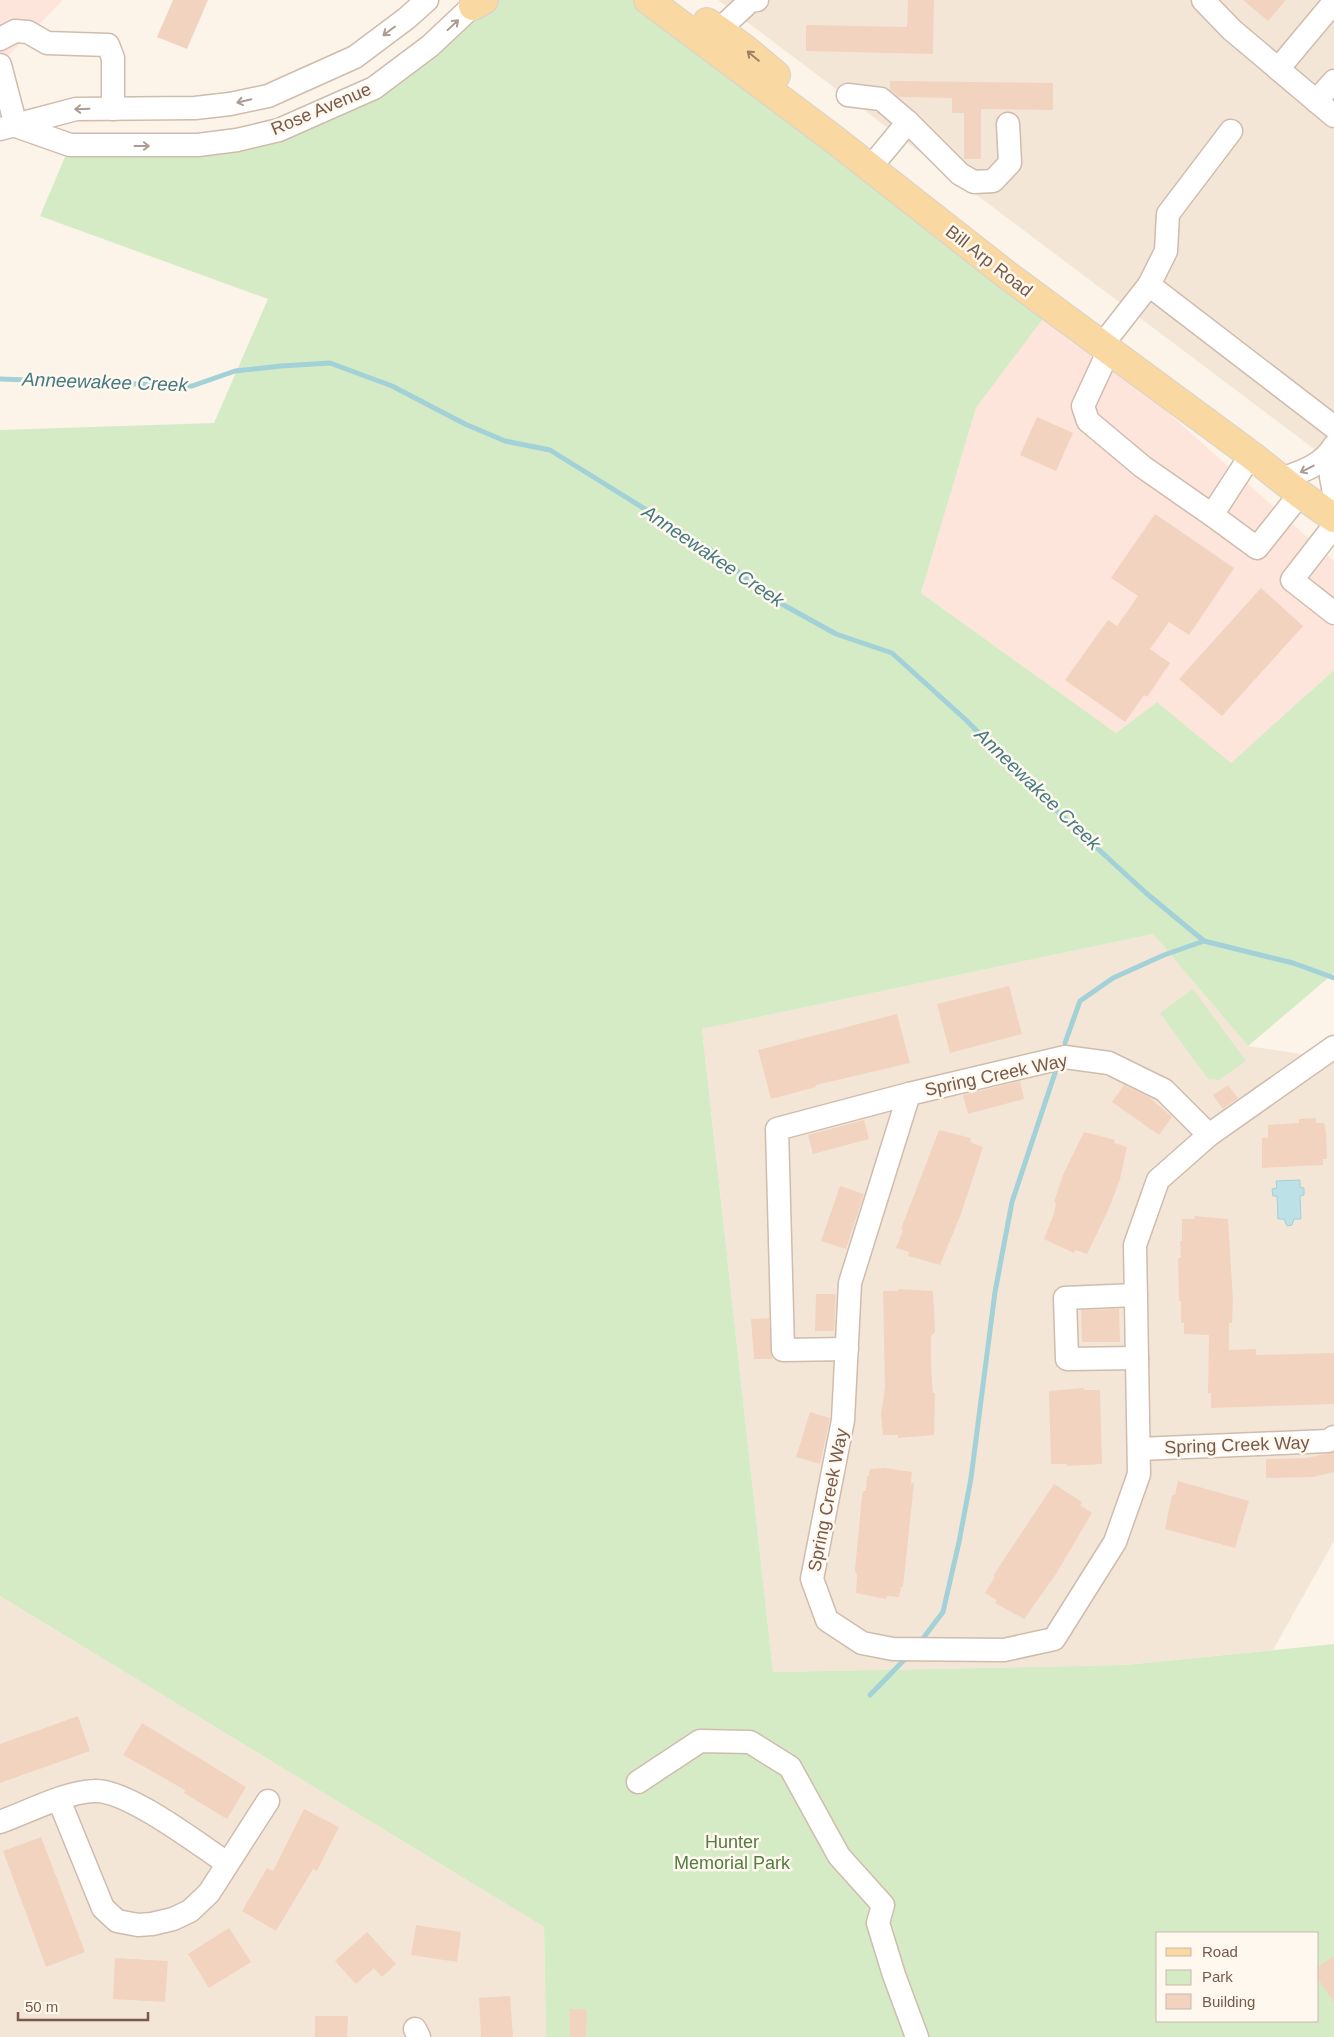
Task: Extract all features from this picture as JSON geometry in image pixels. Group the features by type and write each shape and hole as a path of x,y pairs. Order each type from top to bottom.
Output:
{"main road":[{"path":"628,0 663,4 719,30 776,75 773,94"},
{"name":"Bill Arp Road","path":"663,4 773,94 1007,275 1334,518"}],"street":[{"name":"Rose Avenue","path":"8,128 76,109 195,108 230,104 268,96 356,57 407,18 427,0"},
{"path":"719,30 750,1 757,0"},
{"path":"1203,0 1232,30 1334,116"},
{"name":"Rose Avenue","path":"8,128 70,145 198,145 237,140 279,130 374,88 430,46 479,2"},
{"path":"1278,68 1334,2"},
{"path":"0,40 15,32 28,32 47,43 108,44 113,58 114,109"},
{"path":"0,65 8,128"},
{"path":"1316,101 1334,81"},
{"path":"848,95 881,99 908,122 960,174 974,182 993,181 1010,163 1008,124"},
{"path":"870,168 908,122"},
{"path":"1231,131 1168,214 1166,251 1149,285 1105,348 1083,406 1088,421 1143,467 1257,548 1290,487 1332,449"},
{"path":"1149,285 1334,427"},
{"path":"1332,449 1331,476 1334,493"},
{"path":"1212,515 1250,455"},
{"path":"1334,526 1292,580 1334,614"},
{"name":"Spring Creek Way","path":"908,1094 850,1283 843,1420 812,1579 827,1620 862,1643 893,1650 1004,1650 1054,1639 1115,1542 1139,1474 1135,1245 1158,1180 1209,1135 1331,1055"},
{"name":"Spring Creek Way","path":"846,1349 783,1350 777,1129 908,1094 1065,1057 1109,1063 1164,1090 1209,1135"},
{"path":"1136,1294 1065,1298 1067,1358 1137,1358"},
{"name":"Spring Creek Way","path":"1139,1449 1328,1441 1334,1437"},
{"path":"638,1782 700,1741 750,1742 790,1767 839,1856 883,1905 878,1923 894,1975 917,2037"},
{"path":"0,1822 59,1800 93,1791 123,1797 227,1863"},
{"path":"59,1800 103,1908 117,1921 127,1924 152,1924 173,1919 190,1911 209,1893 268,1801"}],"shaded area":[{"path":"0,0 63,0 0,64"},
{"path":"718,0 1334,0 1334,464"},
{"path":"1051,308 1334,561 1334,670 1231,764 1157,702 1116,733 921,593 976,408"},
{"path":"1153,934 1248,1046 1334,1059 1334,1541 1273,1650 1125,1665 773,1672 702,1029"},
{"path":"0,1596 544,1927 546,2037 0,2037"}],"green space":[{"name":"Hunter Memorial Park","path":"479,0 648,0 1051,308 976,408 921,593 1116,733 1157,702 1231,763 1334,670 1334,973 1248,1046 1153,934 702,1029 773,1672 1125,1665 1334,1644 1334,2037 546,2037 544,1927 0,1596 0,430 214,423 268,299 40,216 70,145 198,145 374,88"},
{"path":"1193,989 1246,1061 1219,1080 1208,1079 1160,1013"}],"water":[{"path":"1300,1180 1300,1187 1304,1188 1304,1195 1300,1196 1301,1219 1294,1219 1292,1225 1287,1226 1284,1219 1278,1219 1277,1196 1273,1196 1272,1189 1277,1188 1276,1181"}],"building":[{"path":"173,0 208,0 187,49 157,37"},
{"path":"908,0 934,0 933,54 806,51 806,25 907,27"},
{"path":"1243,0 1286,0 1268,21"},
{"path":"890,81 1053,83 1053,110 981,109 981,159 964,159 964,113 952,113 952,98 899,97 890,89"},
{"path":"1037,417 1073,433 1056,471 1020,455"},
{"path":"1155,514 1234,568 1189,635 1169,622 1150,649 1170,663 1147,697 1144,695 1125,722 1065,680 1108,620 1117,626 1138,596 1111,578"},
{"path":"1261,588 1303,626 1222,716 1179,679"},
{"path":"1009,986 1022,1034 950,1053 937,1004"},
{"path":"897,1014 910,1063 816,1085 816,1087 771,1099 758,1050"},
{"path":"1020,1081 1024,1099 968,1114 963,1095"},
{"path":"1124,1085 1149,1097 1172,1117 1159,1135 1112,1102"},
{"path":"1228,1085 1238,1098 1223,1109 1213,1095"},
{"path":"1316,1118 1316,1123 1324,1123 1326,1132 1327,1159 1323,1159 1323,1165 1262,1168 1262,1138 1268,1138 1268,1125 1299,1123 1299,1119"},
{"path":"864,1120 869,1139 813,1154 808,1135"},
{"path":"939,1130 971,1138 970,1142 983,1147 961,1214 940,1265 908,1256 909,1252 896,1248 903,1230 901,1229"},
{"path":"1084,1132 1115,1140 1114,1143 1127,1147 1120,1179 1110,1206 1087,1254 1075,1250 1074,1253 1044,1239 1054,1214 1056,1203 1054,1202 1063,1175"},
{"path":"840,1186 864,1194 846,1249 821,1241"},
{"path":"1194,1216 1228,1219 1233,1301 1232,1323 1229,1323 1229,1350 1256,1349 1256,1355 1334,1353 1334,1404 1211,1408 1211,1393 1208,1393 1209,1335 1184,1334 1184,1323 1181,1323 1181,1301 1179,1301 1178,1258 1181,1258 1182,1219 1195,1219"},
{"path":"898,1289 933,1291 935,1332 931,1336 931,1366 933,1393 935,1393 934,1435 898,1438 898,1435 883,1435 881,1414 885,1388 883,1291 898,1291"},
{"path":"816,1294 836,1294 834,1331 815,1331"},
{"path":"1119,1309 1120,1342 1082,1342 1081,1310"},
{"path":"769,1318 772,1359 754,1359 751,1319"},
{"path":"1084,1388 1084,1390 1100,1390 1102,1464 1066,1466 1067,1464 1051,1464 1049,1391"},
{"path":"810,1412 830,1418 820,1464 796,1457"},
{"path":"1334,1452 1334,1472 1313,1477 1266,1478 1266,1459 1307,1458"},
{"path":"884,1468 912,1472 911,1483 914,1483 903,1587 901,1587 899,1597 887,1596 886,1599 856,1593 857,1576 855,1570 862,1496 863,1491 866,1491 867,1476 869,1476 870,1469"},
{"path":"1178,1481 1249,1501 1235,1548 1165,1529 1172,1495 1175,1495"},
{"path":"1054,1484 1082,1502 1080,1505 1092,1513 1056,1574 1024,1619 995,1603 997,1600 985,1593 995,1577 993,1576"},
{"path":"78,1716 90,1751 0,1783 0,1744"},
{"path":"142,1723 246,1787 227,1819 184,1793 185,1790 123,1755"},
{"path":"304,1809 339,1827 317,1871 313,1869 276,1931 242,1911 267,1868 273,1871"},
{"path":"41,1837 85,1952 46,1967 3,1851"},
{"path":"416,1925 461,1932 457,1962 411,1955"},
{"path":"229,1928 251,1962 209,1988 188,1954"},
{"path":"367,1932 396,1964 382,1977 374,1968 356,1984 335,1961"},
{"path":"1334,1956 1334,2002 1319,1980 1319,1966"},
{"path":"115,1958 168,1961 165,2002 113,1999"},
{"path":"510,1996 513,2037 481,2037 479,1998"},
{"path":"570,2009 587,2009 586,2037 570,2037"},
{"path":"315,2016 348,2016 347,2037 315,2037"}],"waterway":[{"name":"Anneewakee Creek","path":"0,379 192,386 235,371 330,363 392,386 465,424 505,441 550,450 711,550 771,598 836,634 892,653 966,720 1059,813 1146,893 1204,941 1293,963 1334,978"},
{"path":"1065,1043 1080,1001 1113,978 1164,955 1204,941"},
{"path":"924,1637 943,1612 971,1478 995,1292 1012,1202 1055,1073"},
{"path":"870,1695 908,1656"}]}
